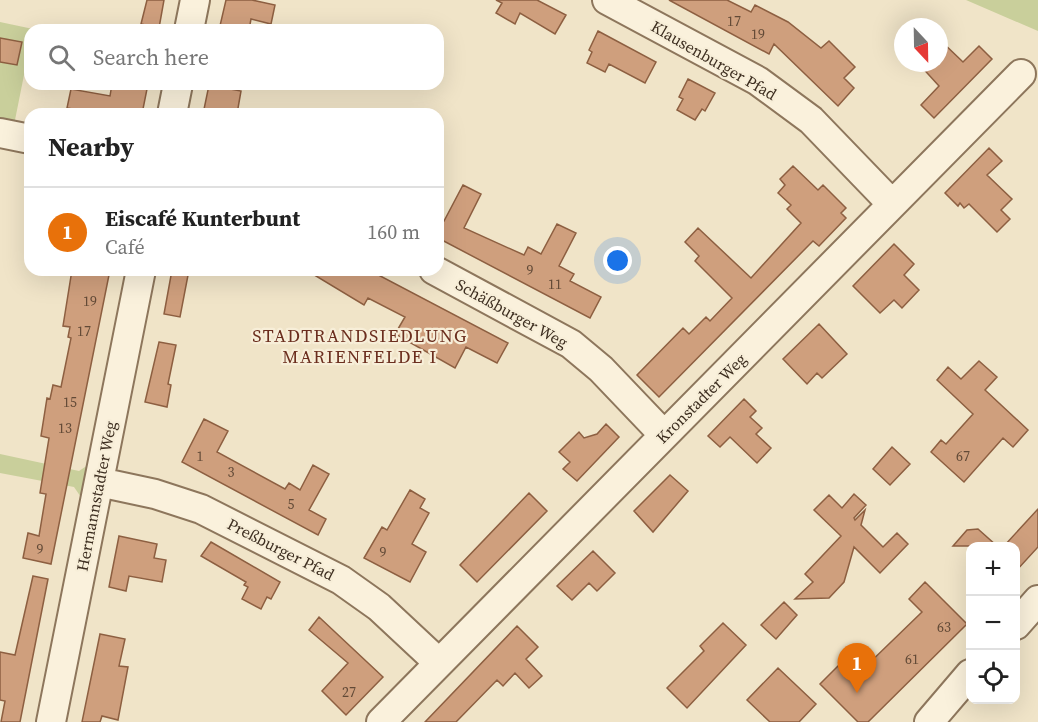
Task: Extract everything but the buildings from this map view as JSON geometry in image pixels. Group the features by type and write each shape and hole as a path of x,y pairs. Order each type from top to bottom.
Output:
{"street":[{"path":"190,24 195,0"},
{"name":"Klausenburger Pfad","path":"607,0 758,81 811,120 892,204"},
{"name":"Kronstadter Weg","path":"381,722 1021,74"},
{"path":"173,108 177,90"},
{"path":"0,133 24,138"},
{"name":"Schäßburger Weg","path":"444,275 571,344 601,369 664,435"},
{"name":"Hermannstadter Weg","path":"51,722 140,276"},
{"name":"Preßburger Pfad","path":"99,482 155,494 201,509 341,580 379,607 439,663"},
{"path":"1020,620 1038,600"},
{"path":"929,722 966,679"}],"green space":[{"path":"966,0 1038,0 1038,31"},
{"path":"0,22 24,27 24,75 13,130 0,127"},
{"path":"0,454 79,471 94,461 85,503 74,487 0,473"}],"place":[{"name":"Eiscafé Kunterbunt","path":"857,693"}],"district":[{"name":"STADTRANDSIEDLUNG MARIENFELDE I","path":"360,346"}]}
